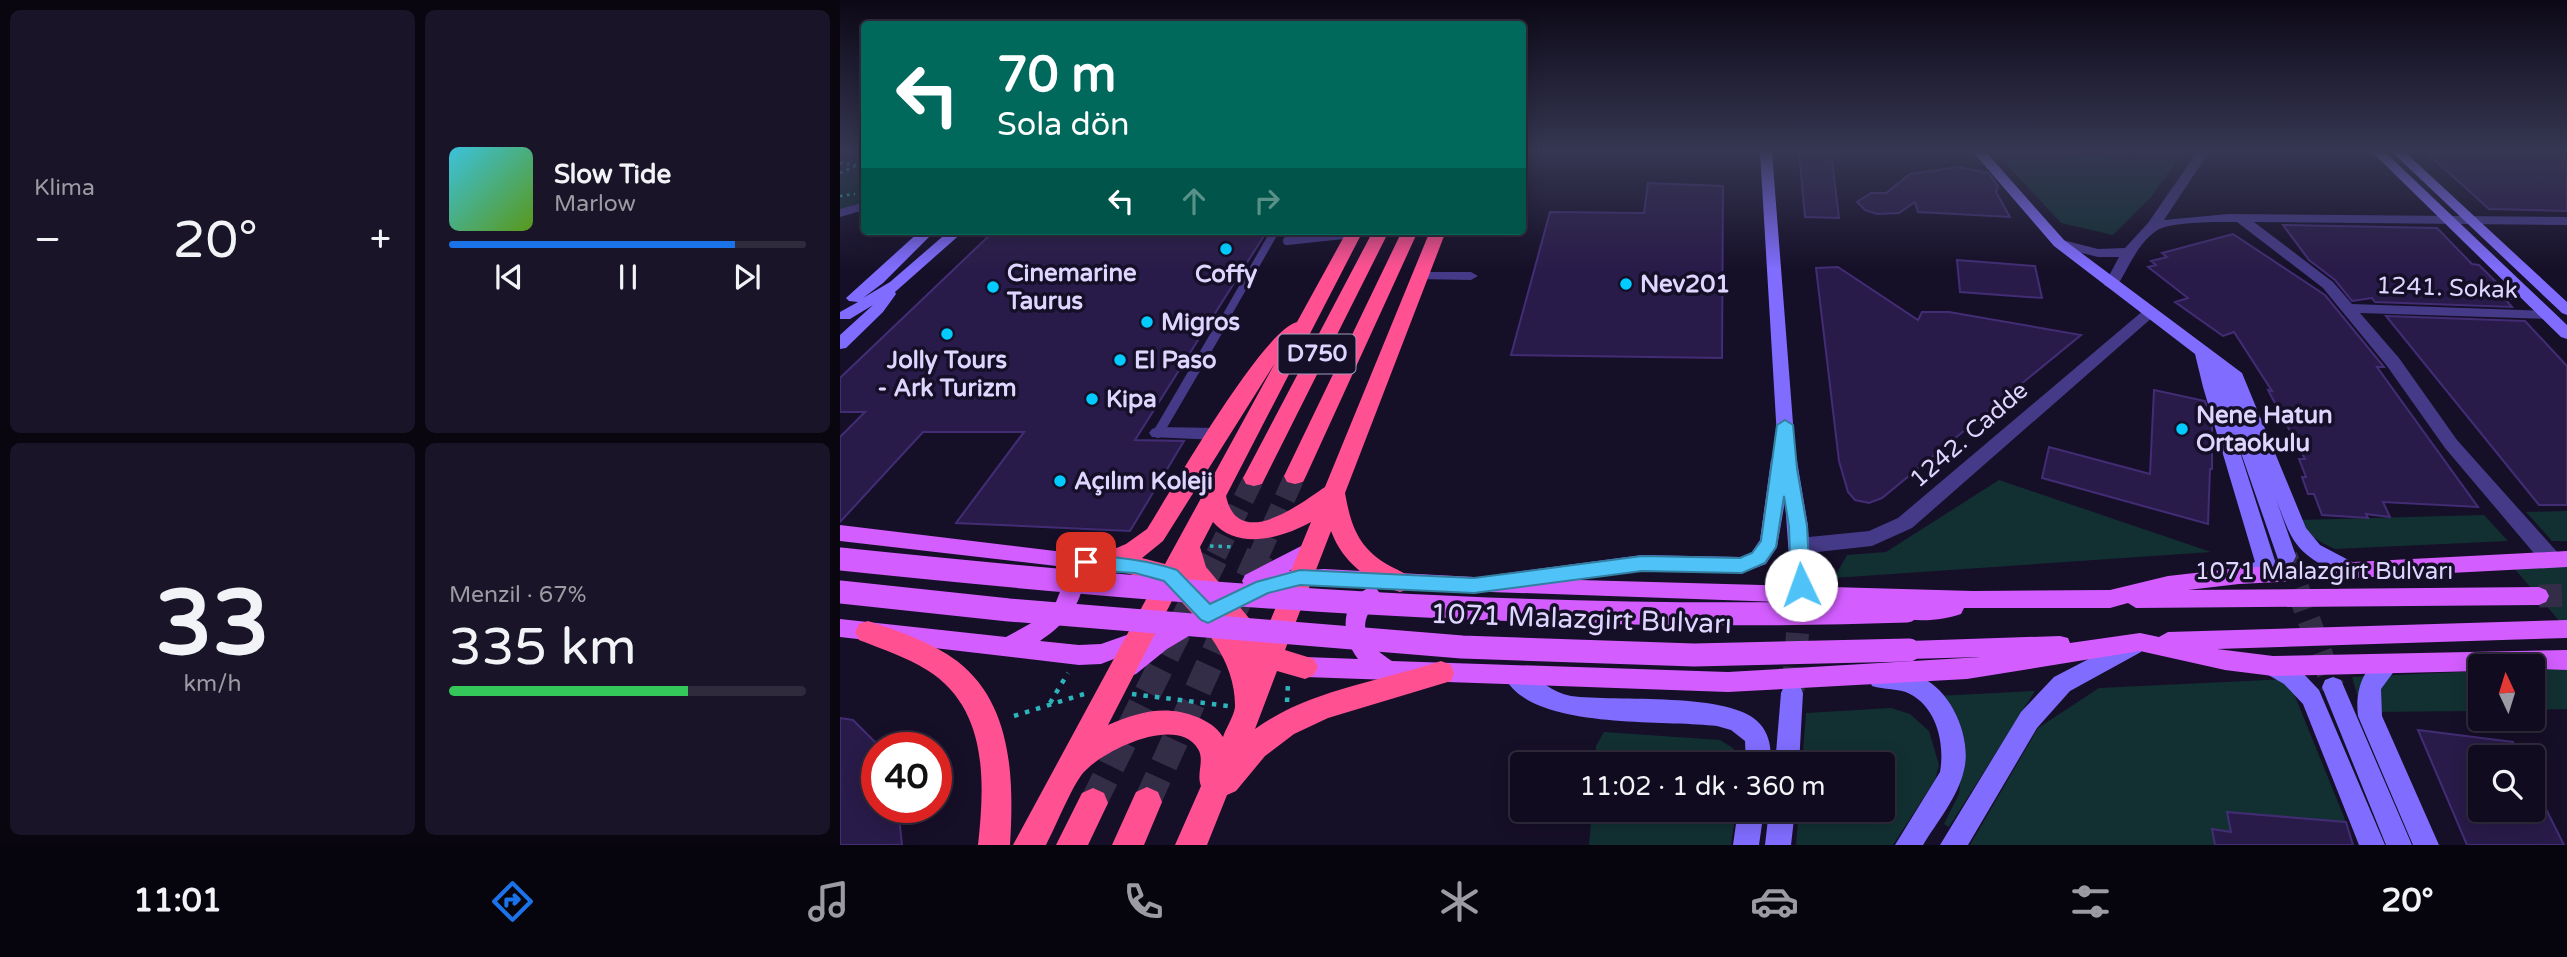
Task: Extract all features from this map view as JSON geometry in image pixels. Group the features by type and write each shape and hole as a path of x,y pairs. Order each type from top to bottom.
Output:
{"highway":[{"path":"1029,845 1353,235"},
{"name":"D750","path":"1254,478 1379,235"},
{"name":"D750","path":"1295,476 1408,235"},
{"path":"1240,707 1268,657 1436,235"},
{"path":"1104,564 1135,551 1155,535 1217,434 1275,349 1308,321"},
{"path":"1214,493 1218,511 1229,524 1256,529 1278,527 1296,520 1316,509 1333,491"},
{"path":"1333,491 1339,524 1349,547 1363,563 1400,582"},
{"path":"1187,545 1195,571 1237,656 1247,690 1191,845"},
{"path":"1135,566 1171,575 1213,607 1268,657 1305,667"},
{"path":"869,632 948,669 973,697 991,742 998,780 994,845"},
{"path":"1206,808 1254,748 1279,728 1313,712 1411,685 1441,673"},
{"path":"1072,764 1107,739 1133,728 1164,722 1187,725 1203,734 1215,752 1216,767 1206,808"},
{"path":"1128,845 1147,802"},
{"path":"1072,845 1093,803"}],"main road":[{"path":"1769,191 1785,425 1801,585"},
{"path":"2014,191 2059,243 2236,377 2298,531 2313,551 2349,569"},
{"path":"2420,191 2567,334"},
{"path":"2440,191 2567,310"},
{"path":"842,315 924,235"},
{"path":"842,315 895,285 952,235"},
{"path":"840,344 878,309 895,285"},
{"path":"2203,352 2227,387 2286,556"},
{"path":"2203,352 2211,387 2266,564 2260,571 2239,576"},
{"path":"1474,585 1642,563 1742,565 1759,558 1770,542 1785,425"},
{"path":"840,533 1068,561 1135,566"},
{"name":"1071 Malazgirt Bulvarı","path":"1108,693 1136,658 1213,607 1311,549"},
{"name":"1071 Malazgirt Bulvarı","path":"840,559 1045,581 1449,608 1725,616 1907,611 2110,599"},
{"path":"2110,599 2168,584 2239,576 2559,559"},
{"path":"1003,648 1029,637 1060,611 1073,590 1075,580 1068,561"},
{"name":"1071 Malazgirt Bulvarı","path":"840,628 1003,648 1079,655 1101,653 1135,642 1263,587 1300,577 1973,600 2539,596"},
{"path":"1387,670 1362,652 1354,634 1354,626 1367,600 1384,587 1400,582"},
{"name":"1071 Malazgirt Bulvarı","path":"840,593 1009,610 1462,647 1693,655 2567,629"},
{"path":"1953,845 2029,720 2062,684 2140,642 2225,660 2273,666 2387,666 2567,660"},
{"name":"1071 Malazgirt Bulvarı","path":"1305,667 1728,681 1859,677 1966,668 2140,642"},
{"path":"2273,666 2292,677 2311,697 2372,845"},
{"path":"2387,666 2369,688 2367,698 2370,716 2426,845"},
{"path":"1515,676 1542,696 1569,706 1704,713 1733,719 1749,728 1755,737 1759,752"},
{"path":"1859,677 1916,685 1948,722 1952,738 1952,771 1908,845"},
{"path":"2333,687 2399,845"},
{"path":"1788,752 1792,693"},
{"path":"1746,845 1749,822"},
{"path":"1778,845 1781,822"}],"street":[{"path":"2111,285 2129,252 2153,226 2176,191"},
{"path":"840,214 861,207"},
{"path":"2153,226 2191,219 2240,218 2567,221"},
{"path":"2240,218 2328,285 2393,362 2452,444 2559,559"},
{"path":"2059,243 2098,253 2129,252"},
{"path":"1421,276 1471,276"},
{"name":"1241. Sokak","path":"2346,308 2547,314"},
{"name":"1242. Cadde","path":"1799,546 1872,538 1905,523 2149,313"},
{"path":"1158,433 1217,434"}],"lane":[{"path":"1158,433 1273,235"},
{"path":"1287,241 1325,235"}],"path":[{"path":"1049,705 1072,668"},
{"path":"1014,716 1049,705 1108,693 1240,707"}],"green space":[{"path":"840,191 861,191 861,202 840,210"},
{"path":"2032,191 2155,191 2113,235 2061,223"},
{"path":"1999,480 2211,552 1834,578 1847,555 1886,552"},
{"path":"2567,511 2567,541 2552,541 2526,512"},
{"path":"2484,515 2508,541 2335,549 2314,538 2299,520"},
{"path":"2567,566 2567,630 2514,568"},
{"path":"2567,667 2567,709 2545,710 2545,668"},
{"path":"2468,672 2468,711 2362,712 2352,677"},
{"path":"2288,679 2346,822 2227,812 2231,832 2212,829 2215,845 1970,845 2038,728 2099,688"},
{"path":"2035,691 1949,827 1944,824 1959,794 1964,751 1937,696"},
{"path":"1891,708 1910,714 1929,731 1939,765 1935,780 1893,845 1796,845 1798,822 1895,822 1895,752 1803,752 1806,713"},
{"path":"1604,732 1720,740 1735,752 1596,752"},
{"path":"1591,822 1734,822 1731,845 1589,845"}],"building":[{"name":"Nev201","path":"1647,191 1723,191 1722,358 1511,355 1550,212 1644,213"},
{"path":"1803,191 1836,191 1839,218 1805,217"},
{"path":"1996,191 2010,217 1918,212 1915,202 1899,213 1877,214 1865,210 1857,202 1871,193"},
{"path":"2470,191 2567,191 2567,211 2489,209"},
{"path":"2283,225 2437,228 2472,264 2479,265 2513,299 2505,299 2512,307 2375,302 2372,298 2352,301 2335,280 2309,260"},
{"path":"2233,234 2325,295 2384,367 2377,367 2478,507 2383,502 2390,517 2366,514 2368,518 2322,515 2314,494 2308,494 2302,477 2306,477 2299,459 2305,459 2268,390 2272,391 2234,332 2223,336 2175,302 2188,298 2148,267 2156,265 2151,261 2167,257 2162,253"},
{"path":"990,235 1264,235 1135,440 1184,441 1130,531 956,523 1024,432 923,432 840,522 840,437 865,412 840,412 840,378"},
{"path":"1957,260 2035,266 2042,298 1960,292"},
{"path":"1838,267 1918,320 1922,312 1949,312 2081,335 1882,498 1869,503 1855,500 1848,492 1839,461 1816,268"},
{"path":"2386,316 2525,321 2567,366 2567,505 2539,505"},
{"path":"2154,390 2205,401 2212,426 2208,524 2042,478 2049,447 2150,474"},
{"path":"840,718 853,720 865,732 861,732 861,823 900,823 902,845 840,845"},
{"path":"2418,730 2513,742 2514,745 2468,745 2468,822 2545,822 2545,807 2564,845 2467,845"},
{"path":"2227,812 2346,822 2353,845 2215,845 2212,829 2231,832"}],"tunnel":[{"path":"1259,555 1295,476"},
{"path":"1216,555 1254,478"},
{"path":"1093,803 1217,553"},
{"path":"1147,802 1260,553"},
{"path":"2286,556 2333,687"},
{"path":"2539,596 2567,595"},
{"path":"1793,690 1800,602"}],"place":[{"name":"Coffy","path":"1226,249"},
{"name":"Nev201","path":"1626,284"},
{"name":"Cinemarine Taurus","path":"993,287"},
{"name":"Migros","path":"1147,322"},
{"name":"Jolly Tours - Ark Turizm","path":"947,334"},
{"name":"El Paso","path":"1120,360"},
{"name":"Kipa","path":"1092,399"},
{"name":"Nene Hatun Ortaokulu","path":"2182,429"},
{"name":"Açılım Koleji","path":"1060,481"}],"route":[{"path":"1086,562 1135,566 1171,575 1208,615 1263,587 1300,577 1474,585 1642,563 1742,565 1759,558 1770,542 1785,425 1788,469 1798,526 1801,585"}]}
